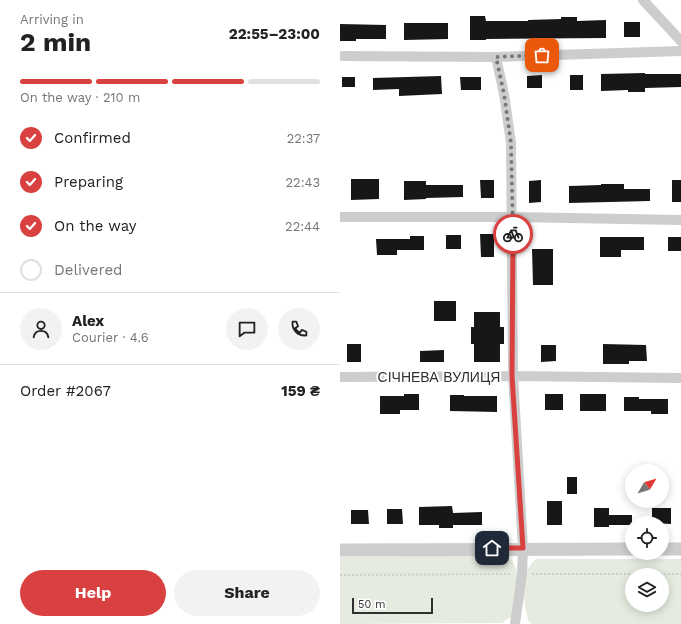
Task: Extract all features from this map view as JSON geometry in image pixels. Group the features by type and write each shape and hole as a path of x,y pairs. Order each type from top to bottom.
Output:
{"street":[{"path":"643,0 681,41"},
{"path":"340,56 496,57 681,51"},
{"path":"496,57 504,94 511,143 513,217 512,376 523,548 522,574 515,624"},
{"path":"340,217 513,217 681,220"},
{"name":"СІЧНЕВА ВУЛИЦЯ","path":"340,377 512,376 681,378"},
{"path":"340,550 625,548"},
{"path":"669,549 681,549"}],"shaded area":[{"path":"507,555 513,562 517,572 518,606 511,617 502,623 340,624 340,557"},
{"path":"536,559 681,559 681,624 532,624 529,622 524,598 527,572 531,564"}],"building":[{"path":"470,16 485,16 486,21 528,21 561,19 561,17 577,17 577,21 606,20 606,38 470,40"},
{"path":"624,22 640,22 640,37 624,37"},
{"path":"404,23 448,23 448,39 404,40"},
{"path":"340,24 386,25 386,39 356,39 356,41 340,41"},
{"path":"601,74 681,74 681,87 645,88 645,92 628,92 628,90 601,91"},
{"path":"542,75 542,88 527,88 527,76"},
{"path":"570,75 583,75 583,90 570,90"},
{"path":"441,76 442,94 399,96 399,89 373,90 373,78"},
{"path":"342,77 355,77 355,87 342,87"},
{"path":"460,77 481,77 481,90 461,90"},
{"path":"351,179 379,179 379,199 351,200"},
{"path":"480,180 494,180 494,198 481,198"},
{"path":"541,180 541,202 529,203 529,181"},
{"path":"672,180 681,180 681,202 672,202"},
{"path":"404,181 426,181 426,185 463,185 463,197 404,200"},
{"path":"624,184 624,189 650,189 650,201 569,203 569,186"},
{"path":"480,234 494,234 494,257 481,257"},
{"path":"446,235 461,235 461,249 446,249"},
{"path":"410,236 424,236 424,250 397,250 397,255 377,255 376,239 410,239"},
{"path":"600,237 644,237 644,250 621,250 621,257 600,257"},
{"path":"668,237 681,237 681,251 668,251"},
{"path":"532,249 553,249 553,285 533,285"},
{"path":"434,301 456,301 456,321 434,321"},
{"path":"474,312 500,312 500,327 504,327 504,344 500,344 500,362 474,362 474,344 471,344 471,327 474,327"},
{"path":"347,344 361,344 361,362 347,362"},
{"path":"603,344 646,345 647,361 629,361 629,364 603,364"},
{"path":"541,345 556,345 556,361 541,362"},
{"path":"444,350 444,362 420,362 420,351"},
{"path":"404,394 419,394 419,410 400,410 400,414 380,414 380,396 404,396"},
{"path":"545,394 563,394 563,410 545,410"},
{"path":"580,394 606,394 606,411 580,411"},
{"path":"450,395 497,396 497,412 450,411"},
{"path":"624,397 639,397 639,399 668,399 668,414 651,414 651,411 624,411"},
{"path":"567,477 577,477 577,494 567,494"},
{"path":"547,501 562,501 562,525 547,525"},
{"path":"452,506 453,513 482,512 482,525 453,525 453,528 439,528 439,525 419,525 419,507"},
{"path":"594,508 609,508 609,515 632,515 625,516 625,525 594,527"},
{"path":"652,508 671,508 671,524 669,524 669,516 652,516"},
{"path":"387,509 402,509 403,524 387,524"},
{"path":"351,510 368,510 369,524 351,524"}],"way so far":[{"path":"513,234 511,143 504,94 496,57 542,55"}],"route":[{"path":"492,548 523,548 512,376 513,234"}]}
